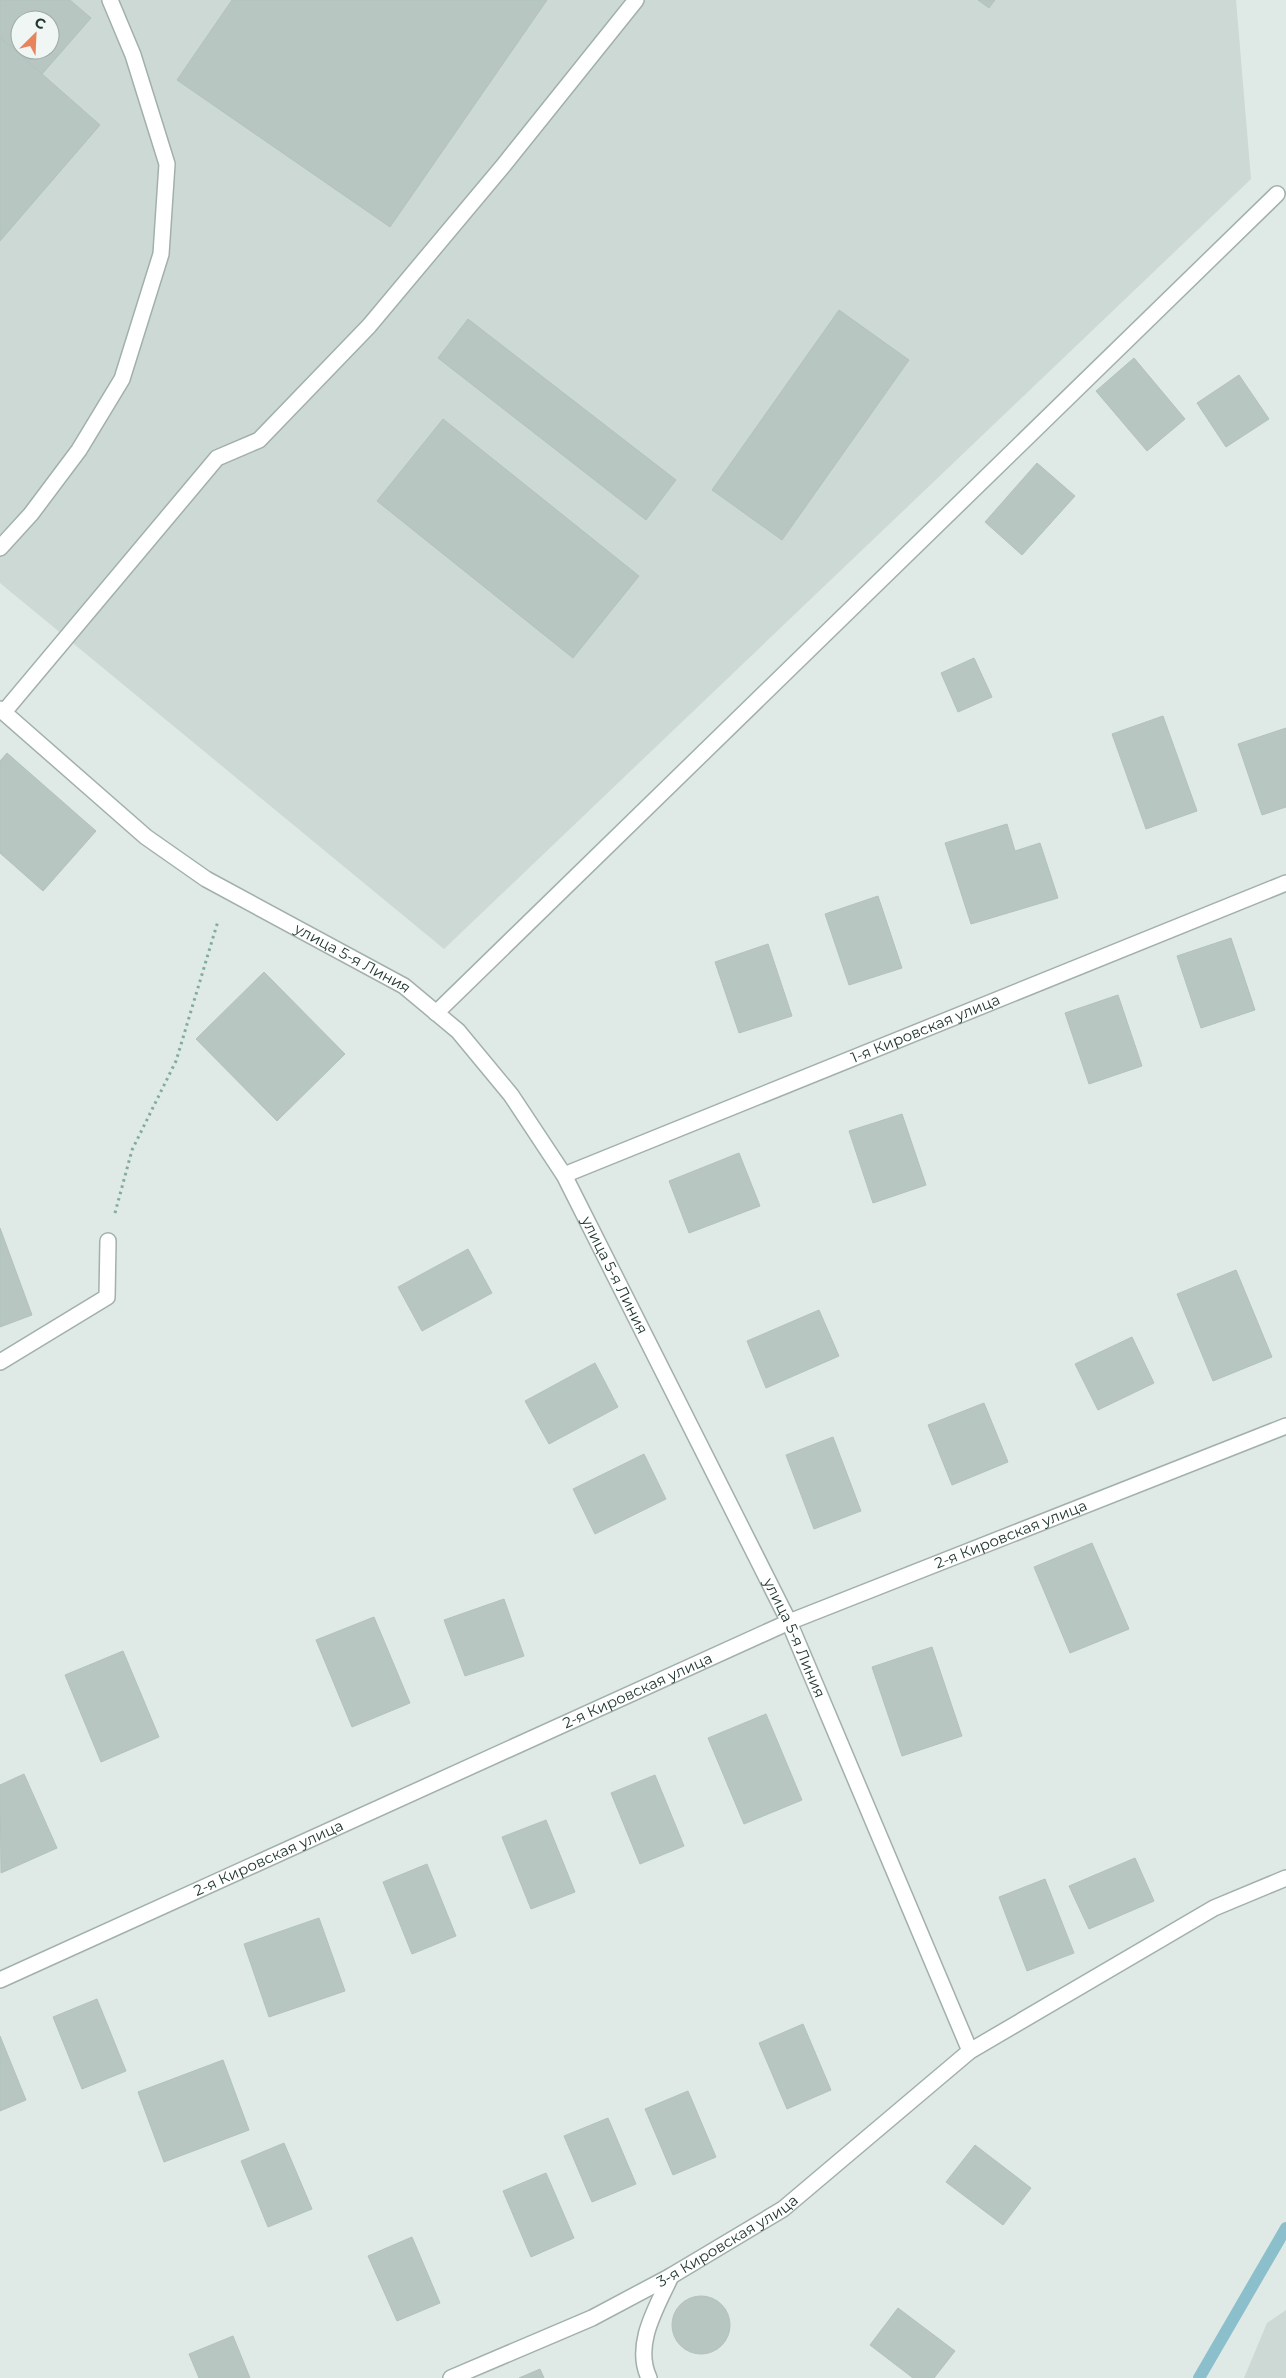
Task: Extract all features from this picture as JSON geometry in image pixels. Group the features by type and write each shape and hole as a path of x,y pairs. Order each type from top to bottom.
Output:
{"street":[{"path":"0,548 31,514 79,450 122,379 162,254 167,164 133,55 110,0"},
{"path":"2,711 217,458 259,440 369,326 502,166 636,0"},
{"path":"436,1013 1277,194"},
{"name":"улица 5-я Линия","path":"2,711 146,837 206,879 404,986 458,1031 511,1095 564,1175 789,1622 970,2051"},
{"name":"1-я Кировская улица","path":"564,1175 1286,882"},
{"path":"0,1362 107,1298 108,1241"},
{"name":"2-я Кировская улица","path":"0,1980 789,1622 1286,1426"},
{"name":"3-я Кировская улица","path":"451,2378 592,2318 671,2276 783,2209 970,2051 1214,1908 1286,1878"},
{"path":"649,2378 643,2358 648,2326 671,2276"}],"path":[{"path":"108,1241 132,1150 176,1061 228,890"}],"shaded area":[{"path":"0,0 1236,0 1251,179 444,949 0,583"},
{"path":"1286,2310 1286,2378 1244,2378 1267,2323"}],"building":[{"path":"0,0 70,0 91,18 60,53 60,10 10,10 10,46 0,37"},
{"path":"232,0 547,0 390,227 177,80"},
{"path":"978,0 995,0 989,8"},
{"path":"0,37 10,46 10,60 26,60 100,125 0,241"},
{"path":"26,60 54,60 42,74"},
{"path":"839,310 909,360 782,540 712,490"},
{"path":"468,319 676,480 646,520 438,358"},
{"path":"1134,358 1185,419 1147,451 1096,391"},
{"path":"1239,375 1269,419 1226,447 1197,403"},
{"path":"443,419 639,576 573,658 377,501"},
{"path":"1037,463 1075,496 1022,555 985,522"},
{"path":"974,658 992,697 958,712 941,673"},
{"path":"1163,716 1197,811 1146,829 1112,734"},
{"path":"1286,728 1286,807 1262,815 1238,744"},
{"path":"7,753 96,831 43,891 0,853 0,761"},
{"path":"1007,824 1015,851 1040,843 1058,898 971,924 945,843"},
{"path":"878,896 902,968 849,985 825,914"},
{"path":"1231,938 1255,1010 1201,1028 1177,956"},
{"path":"768,944 792,1016 739,1033 715,962"},
{"path":"264,972 345,1054 277,1121 196,1039"},
{"path":"1118,995 1142,1066 1089,1084 1065,1013"},
{"path":"902,1114 926,1185 873,1203 849,1131"},
{"path":"739,1153 760,1206 689,1233 669,1181"},
{"path":"0,1228 32,1315 0,1327"},
{"path":"468,1249 492,1293 422,1331 398,1287"},
{"path":"1236,1270 1272,1357 1213,1381 1177,1294"},
{"path":"819,1310 839,1356 766,1388 747,1341"},
{"path":"1132,1337 1154,1383 1098,1410 1075,1364"},
{"path":"595,1363 618,1407 549,1444 525,1401"},
{"path":"984,1403 1008,1462 952,1485 928,1425"},
{"path":"833,1437 861,1511 814,1529 786,1455"},
{"path":"644,1454 666,1499 595,1534 573,1489"},
{"path":"1092,1543 1129,1629 1070,1653 1034,1567"},
{"path":"504,1599 524,1656 465,1676 444,1620"},
{"path":"374,1617 410,1703 352,1727 316,1640"},
{"path":"932,1647 962,1736 902,1756 872,1667"},
{"path":"123,1651 159,1737 101,1762 65,1675"},
{"path":"766,1714 802,1800 744,1824 708,1738"},
{"path":"24,1774 57,1848 1,1873 0,1785"},
{"path":"655,1775 684,1846 640,1864 611,1793"},
{"path":"546,1820 575,1892 531,1909 502,1837"},
{"path":"1135,1858 1154,1901 1089,1929 1069,1886"},
{"path":"427,1864 456,1936 412,1954 383,1882"},
{"path":"1045,1879 1074,1953 1027,1971 999,1897"},
{"path":"319,1918 345,1991 269,2017 244,1944"},
{"path":"97,1999 126,2071 82,2089 53,2017"},
{"path":"803,2024 831,2090 787,2109 759,2043"},
{"path":"0,2036 26,2100 0,2111"},
{"path":"223,2060 249,2130 164,2162 138,2092"},
{"path":"688,2091 716,2157 673,2175 645,2109"},
{"path":"608,2118 636,2184 592,2202 564,2136"},
{"path":"284,2143 312,2209 268,2227 241,2161"},
{"path":"975,2145 1031,2188 1003,2225 946,2182"},
{"path":"546,2173 574,2238 531,2257 503,2191"},
{"path":"412,2237 440,2303 397,2321 368,2256"},
{"path":"695,2296 707,2296 722,2304 730,2319 730,2331 722,2346 707,2354 695,2354 680,2346 672,2331 672,2319 680,2304"},
{"path":"898,2308 955,2351 934,2378 913,2378 870,2345"},
{"path":"233,2336 250,2378 199,2378 189,2354"},
{"path":"540,2369 544,2378 519,2378"}],"waterway":[{"path":"1199,2378 1286,2228"}]}
